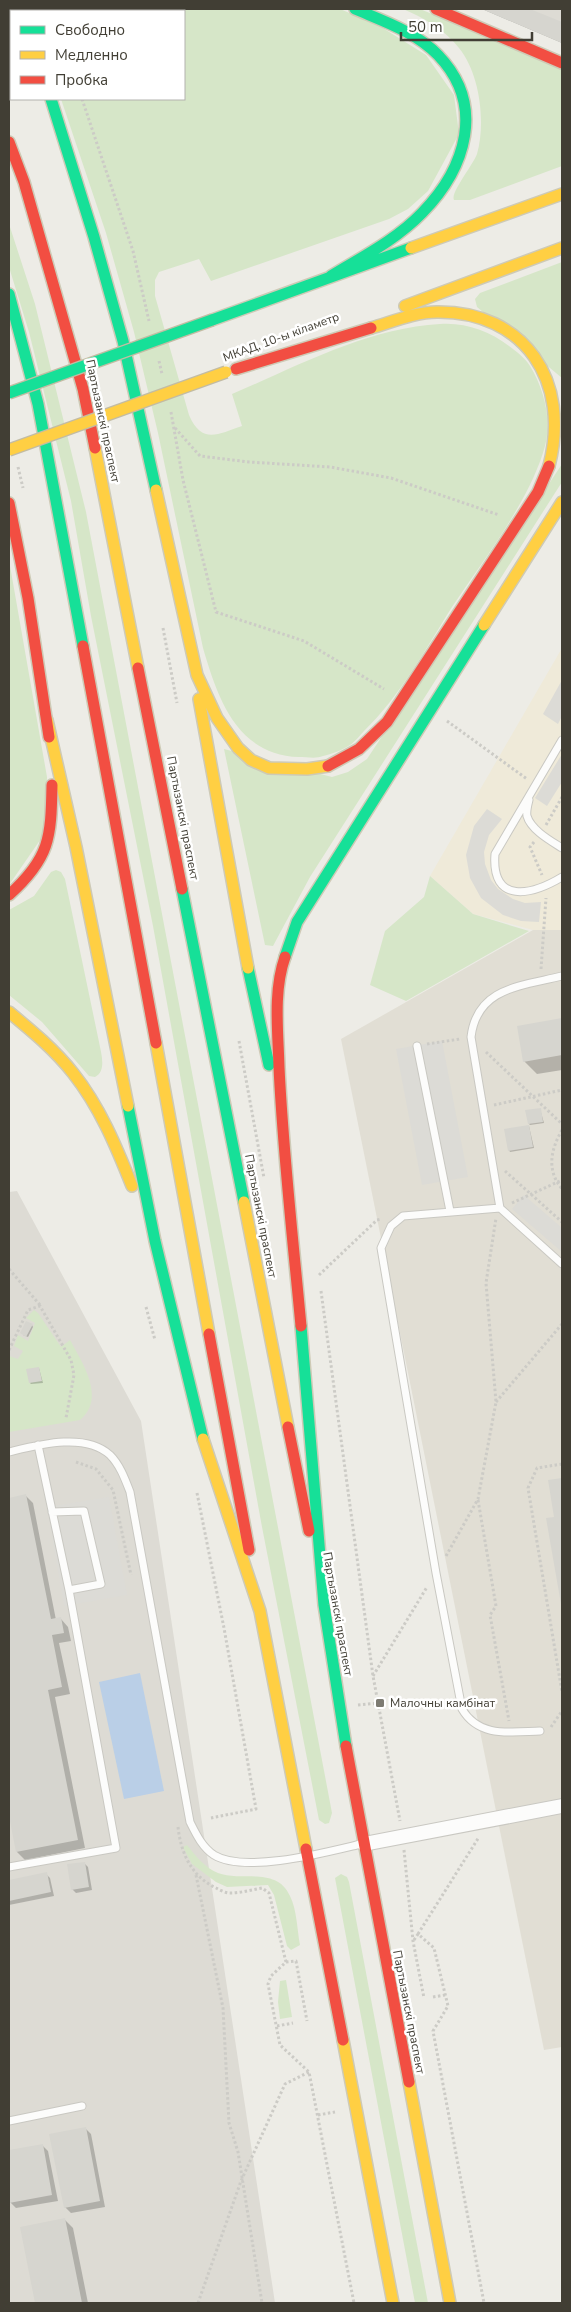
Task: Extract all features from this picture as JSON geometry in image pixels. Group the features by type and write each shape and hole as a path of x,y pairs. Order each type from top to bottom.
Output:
{"main road":[{"path":"331,276 402,231 431,203 452,177 466,141 467,120 463,97 451,72 437,55 394,26 355,9"},
{"path":"436,9 562,63"},
{"path":"51,103 94,236 123,342 174,572 204,694 226,732 251,760 270,768 307,769 332,766 359,749 371,738 402,700 519,523 549,469 557,444 560,422 559,402 552,378 542,359 514,332 478,316 436,312 410,316 330,338 231,371"},
{"name":"Партызанскі праспект","path":"9,142 24,182 83,389 324,1605 339,1708 450,2303"},
{"path":"9,393 562,194"},
{"name":"МКАД, 10-ы кіламетр","path":"9,450 231,371 562,248"},
{"path":"9,294 38,404 260,1611 392,2303"},
{"path":"324,1605 311,1429 281,1111 277,1016 278,983 290,936 310,900 562,502"},
{"path":"9,503 28,598 47,720 52,774 49,844 37,866 9,895"},
{"path":"174,572 256,1014 281,1111"},
{"path":"47,720 76,846 155,1241 198,1428 260,1611"},
{"path":"9,1012 60,1058 84,1089 117,1146 155,1241"}],"street":[{"path":"364,1844 562,1806"}],"lane":[{"path":"562,740 495,854 494,867 499,881 508,889 531,892 547,886 562,877"},
{"path":"529,796 527,815 532,824 550,841 562,848"},
{"path":"562,976 505,991 489,999 477,1015 471,1037 500,1208 562,1264"},
{"path":"417,1046 450,1211"},
{"path":"500,1208 402,1216 391,1226 381,1248 436,1573 462,1709 468,1719 486,1730 511,1732 540,1731"},
{"path":"9,1452 71,1440 96,1447 109,1454 122,1471 130,1492 190,1822 201,1843 215,1856 250,1863 306,1857 364,1844"},
{"path":"9,1867 116,1848 68,1590 38,1446"},
{"path":"52,1512 84,1512 101,1584 68,1590"},
{"path":"9,2121 82,2106"}],"path":[{"path":"82,100 133,251 150,326"},
{"path":"157,354 164,381"},
{"path":"171,409 184,480 216,612 304,641 402,700"},
{"path":"175,428 200,456 249,462 330,467 391,478 471,503 519,523"},
{"path":"163,626 177,704"},
{"path":"432,710 536,785"},
{"path":"540,982 547,886"},
{"path":"238,1033 266,1187"},
{"path":"417,1046 483,1036 487,1060"},
{"path":"485,1052 562,1124"},
{"path":"493,1105 562,1090"},
{"path":"492,1096 494,1114"},
{"path":"562,1130 554,1143 551,1163 557,1182 562,1188"},
{"path":"502,1167 562,1222"},
{"path":"373,1676 436,1573 478,1499 496,1402 486,1283 496,1221 500,1208 562,1180"},
{"path":"310,1276 319,1275 370,1227"},
{"path":"9,1269 40,1306 71,1360 74,1375 66,1418"},
{"path":"319,1275 373,1676 403,1836 413,1941 424,1998"},
{"path":"9,1350 28,1310 40,1306"},
{"path":"146,1307 156,1345"},
{"path":"496,1402 562,1324"},
{"path":"76,1462 96,1469 113,1490 132,1580"},
{"path":"562,1464 537,1468 528,1488 562,1692"},
{"path":"195,1487 224,1628 256,1809 211,1818"},
{"path":"478,1499 496,1606 490,1615 511,1732"},
{"path":"413,1941 490,1820"},
{"path":"177,1824 180,1846 196,1874 223,2008 229,2123 238,2152 241,2181 262,2303"},
{"path":"196,1874 208,1884 228,1893 262,1888 269,1893 286,1962"},
{"path":"418,1934 434,1948 448,2006 433,2031 484,2303"},
{"path":"307,2021 296,1961 286,1962 271,1976 268,1984 276,2026 280,2045 309,2072 354,2303"},
{"path":"433,1997 445,1995"},
{"path":"276,2026 293,2023"},
{"path":"198,2303 241,2181 285,2084 309,2072"}],"shaded area":[{"path":"482,9 562,9 562,43"},
{"path":"562,648 562,930 533,930 473,914 430,876"},
{"path":"562,680 562,716 558,724 543,714"},
{"path":"562,754 562,782 547,806 535,798"},
{"path":"487,809 502,819 489,835 484,852 485,864 491,880 498,889 513,899 525,903 541,902 539,922 521,921 503,915 481,898 470,878 466,855 474,826"},
{"path":"533,930 562,930 562,2047 544,2050 341,1039"},
{"path":"442,1041 468,1177 422,1185 396,1049"},
{"path":"17,1191 141,1421 275,2303 9,2303 9,1192"},
{"path":"524,1195 562,1228 562,1252 512,1209"},
{"path":"109,1497 127,1595 64,1606 47,1507"}],"green space":[{"path":"340,9 378,25 426,55 454,95 459,134 428,191 408,209 389,219 211,281 199,259 159,272 155,280 155,296 189,415 199,430 205,434 218,434 242,426 232,394 333,350 386,333 413,327 458,324 494,336 515,351 530,366 543,394 548,425 545,446 538,467 517,509 401,688 352,744 337,752 317,757 299,757 278,754 260,746 245,735 233,721 216,686 203,648 158,433 134,332 106,233 61,100 185,100 185,10 44,10"},
{"path":"403,9 420,9 562,68 562,166 470,200 454,200 455,191 475,159 480,141 481,113 476,85 472,71 459,48 434,25"},
{"path":"9,224 35,304 86,512 332,1813 329,1823 325,1824 319,1820 262,1527 153,926 91,616 71,501 29,332 9,267"},
{"path":"562,262 562,378 477,307 475,299 480,293"},
{"path":"562,464 562,482 310,877 273,946 265,945 224,749 332,777 348,772 367,759"},
{"path":"9,560 47,777 45,833 9,885"},
{"path":"56,870 61,872 65,879 101,1051 101,1071 95,1077 89,1076 42,1022 9,995 9,910 34,896 51,872"},
{"path":"430,876 473,914 529,931 406,1001 370,985 385,931 424,897"},
{"path":"34,1310 61,1347 70,1340 90,1381 92,1391 91,1402 88,1411 80,1420 9,1432 9,1356 18,1359 23,1351 14,1346 18,1335 28,1341 35,1323 26,1318"},
{"path":"187,1845 213,1871 227,1875 268,1878 284,1887 294,1907 300,1945 291,1950 287,1946 274,1895 268,1885 227,1887 216,1882 192,1864 183,1847"},
{"path":"341,1874 347,1877 349,1882 428,2303 415,2303 335,1878"},
{"path":"286,1980 292,2017 280,2019 278,2002 280,1981"}],"water":[{"path":"140,1673 164,1791 124,1799 99,1682"}],"building":[{"path":"482,9 530,9 562,22 562,43"},
{"path":"562,1018 562,1055 523,1062 517,1026"},
{"path":"541,1108 543,1122 528,1124 525,1110"},
{"path":"529,1125 533,1147 508,1151 504,1129"},
{"path":"26,1321 33,1324 26,1337 20,1333"},
{"path":"39,1367 42,1381 29,1383 26,1369"},
{"path":"562,1478 561,1604 546,1518 554,1517 548,1480"},
{"path":"26,1494 51,1619 61,1617 64,1633 52,1635 62,1687 48,1690 78,1840 16,1852 9,1816 9,1498"},
{"path":"85,1862 89,1887 71,1890 67,1864"},
{"path":"47,1872 51,1892 9,1901 9,1880"},
{"path":"86,2127 100,2201 64,2208 49,2134"},
{"path":"43,2144 52,2195 9,2203 9,2150"},
{"path":"65,2218 82,2303 35,2303 20,2227"}],"traffic: fast":[{"path":"331,276 390,240 422,213 450,176 459,156 464,136 466,115 462,94 453,74 438,55 420,40 388,23 355,9"},
{"path":"51,100 94,237 123,341 156,490"},
{"path":"212,320 411,248"},
{"path":"9,294 38,404 83,646"},
{"path":"9,393 212,320"},
{"path":"285,957 297,922 484,625"},
{"path":"182,889 244,1202"},
{"path":"248,968 269,1065"},
{"path":"128,1106 155,1241 203,1439"},
{"path":"301,1326 324,1605 346,1746"}],"traffic: slow":[{"path":"411,248 562,194"},
{"path":"405,306 562,248"},
{"path":"371,328 412,315 437,312 468,315 495,324 517,338 534,357 546,380 553,406 554,435 549,466"},
{"path":"9,450 226,372"},
{"path":"95,448 138,668"},
{"path":"156,490 197,675 217,718 238,748 251,760 269,768 307,769 328,766"},
{"path":"484,625 562,502"},
{"path":"199,699 248,968"},
{"path":"47,720 76,847 128,1106"},
{"path":"9,1012 51,1049 83,1086 107,1127 132,1186"},
{"path":"156,1043 209,1334"},
{"path":"244,1202 288,1427"},
{"path":"203,1439 260,1611 306,1849"},
{"path":"343,2040 393,2303"},
{"path":"409,2082 450,2303"}],"traffic: jam":[{"path":"436,9 562,63"},
{"path":"9,142 24,182 83,389 95,448"},
{"path":"236,369 371,328"},
{"path":"328,766 359,749 387,722 538,492 549,466"},
{"path":"9,503 28,598 49,737"},
{"path":"83,646 156,1043"},
{"path":"138,668 182,889"},
{"path":"9,895 33,870 46,846 51,819 52,785"},
{"path":"285,957 279,983 277,1025 286,1164 301,1326"},
{"path":"209,1334 249,1550"},
{"path":"288,1427 309,1531"},
{"path":"346,1746 409,2082"},
{"path":"306,1849 343,2040"}],"place":[{"name":"Малочны камбінат","path":"380,1703"}]}
